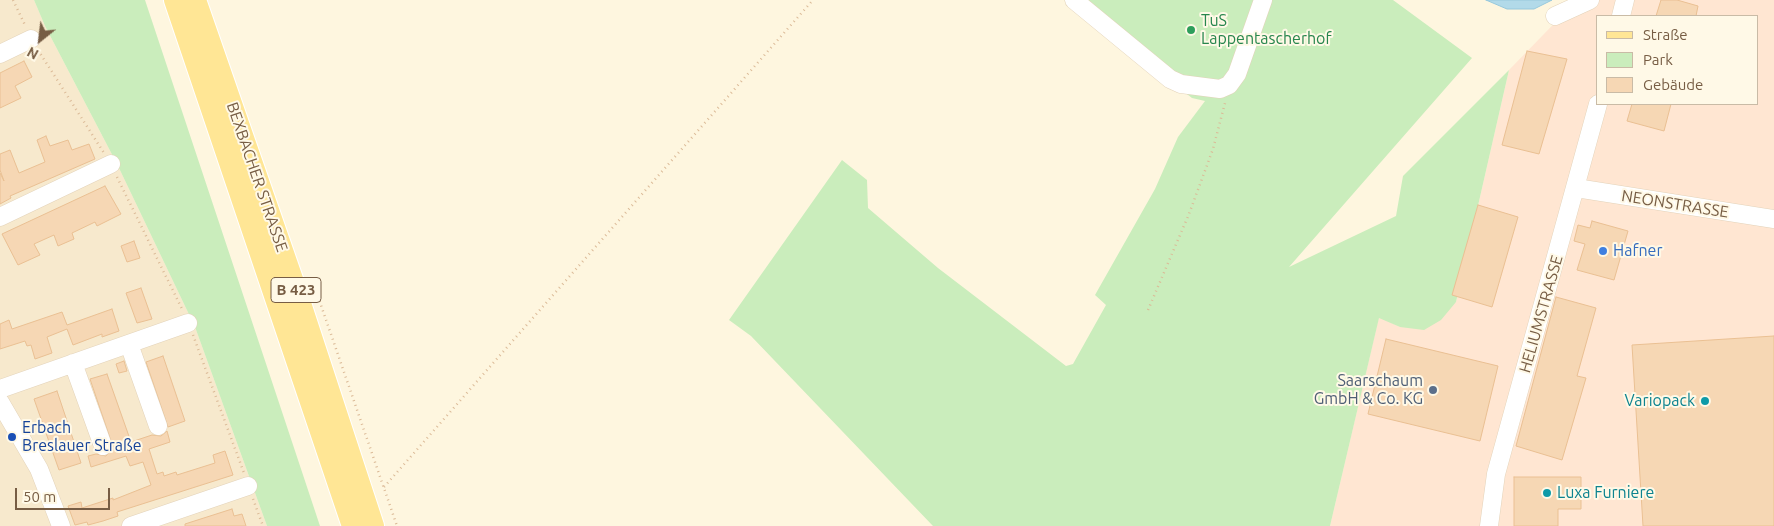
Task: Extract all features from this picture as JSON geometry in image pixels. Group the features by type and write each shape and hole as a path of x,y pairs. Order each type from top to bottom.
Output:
{"main road":[{"name":"BEXBACHER STRASSE","path":"176,0 353,526"},
{"name":"BEXBACHER STRASSE","path":"195,0 291,276 373,526"}],"street":[{"path":"1074,0 1170,79 1197,87 1220,89 1229,85 1237,74 1263,0"},
{"path":"1555,16 1590,0"},
{"path":"1621,15 1625,0"},
{"path":"0,54 31,39"},
{"name":"HELIUMSTRASSE","path":"1490,526 1496,474 1598,105"},
{"path":"0,218 111,164"},
{"name":"NEONSTRASSE","path":"1576,188 1774,219"},
{"path":"0,389 188,323"},
{"path":"129,344 158,426"},
{"path":"73,363 102,446"},
{"path":"0,402 39,469 60,526"},
{"path":"131,526 248,486"}],"path":[{"path":"13,0 31,39 111,164 188,323 263,526"},
{"path":"397,526 384,487 813,0"},
{"path":"1148,310 1186,223 1210,158 1229,85"}],"shaded area":[{"path":"0,0 34,0 45,26 118,166 195,327 267,526 0,526"},
{"path":"1577,0 1774,0 1774,526 1330,526 1379,317 1400,327 1456,302 1509,70"}],"green space":[{"path":"34,0 145,0 320,526 267,526 195,327 118,166 45,26"},
{"path":"1065,0 1393,0 1472,58 1289,267 1396,216 1403,176 1509,70 1456,302 1441,320 1424,330 1400,327 1379,318 1330,526 933,526 751,336 729,320 842,160 867,180 868,208 938,268 1066,366 1073,364 1106,305 1095,295 1155,189 1178,137 1205,101 1192,98"}],"water":[{"path":"1486,0 1552,0 1534,9 1507,9"}],"building":[{"path":"1661,0 1677,0 1698,6 1696,15 1656,15"},
{"path":"1527,51 1567,59 1539,154 1502,145"},
{"path":"24,61 32,77 15,86 21,98 0,108 0,73"},
{"path":"1632,105 1671,105 1664,131 1627,121"},
{"path":"46,136 50,146 68,140 72,150 89,144 95,159 10,196 11,198 0,204 0,173 4,181 0,170 0,154 10,150 19,173 45,162 37,140"},
{"path":"105,186 121,214 97,226 95,222 72,233 74,239 58,246 54,235 34,244 40,255 18,265 2,234"},
{"path":"1478,205 1518,217 1492,307 1452,295"},
{"name":"Hafner","path":"1592,221 1628,231 1614,280 1577,270 1585,244 1574,241 1578,225 1590,228"},
{"path":"134,241 140,258 127,262 121,246"},
{"path":"141,288 152,319 137,323 126,293"},
{"path":"1556,297 1596,308 1577,376 1586,378 1562,460 1516,446"},
{"path":"112,309 119,331 102,337 102,334 73,345 67,329 47,337 52,353 35,359 31,345 27,346 25,341 0,349 0,324 9,320 12,329 62,312 67,325"},
{"name":"Variopack","path":"1774,336 1774,526 1643,526 1632,345"},
{"name":"Saarschaum GmbH & Co. KG","path":"1386,339 1498,366 1480,441 1368,414"},
{"path":"163,356 185,421 168,427 146,362"},
{"path":"124,361 127,371 119,373 116,364"},
{"path":"107,374 131,442 152,435 161,436 167,431 170,442 149,449 157,474 163,472 164,476 176,472 177,475 215,463 213,455 225,451 233,475 117,512 118,516 103,521 88,525 87,522 75,525 68,506 81,502 82,508 113,498 113,500 151,485 143,462 130,466 126,456 91,467 88,456 96,454 106,456 113,447 90,379"},
{"path":"57,391 81,463 59,470 34,399"},
{"name":"Luxa Furniere","path":"1514,477 1581,477 1581,509 1558,509 1558,526 1514,526"},
{"path":"232,509 234,516 242,514 246,526 185,526 185,524"}],"place":[{"name":"TuS Lappentascherhof","path":"1191,30"},
{"name":"Hafner","path":"1603,251"},
{"name":"Saarschaum GmbH & Co. KG","path":"1433,390"},
{"name":"Variopack","path":"1705,401"},
{"name":"Erbach Breslauer Straße","path":"12,437"},
{"name":"Luxa Furniere","path":"1547,493"}]}
